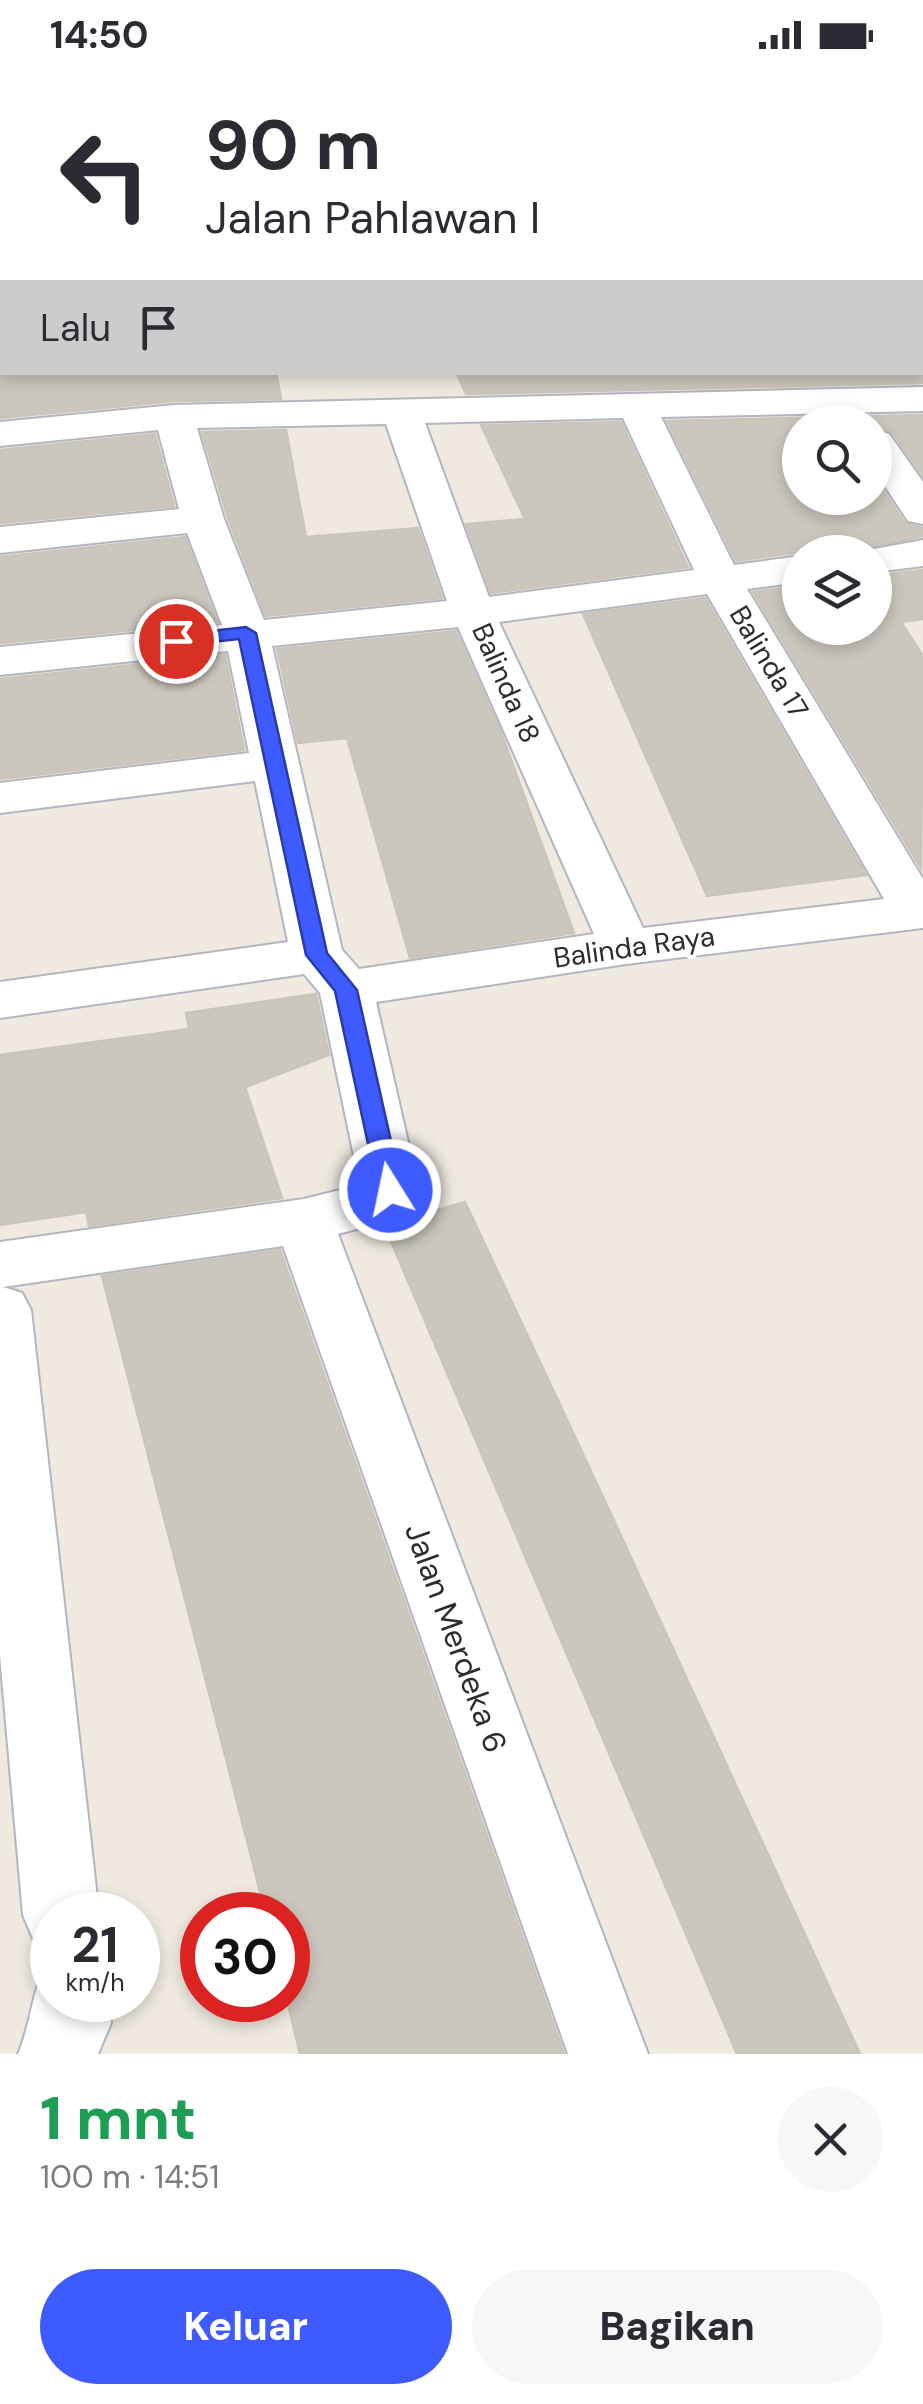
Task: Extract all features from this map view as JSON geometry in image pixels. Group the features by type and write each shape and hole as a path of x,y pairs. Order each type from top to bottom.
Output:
{"street":[{"path":"885,405 923,399"},
{"path":"0,434 174,416 636,405 782,408"},
{"name":"Balinda 17","path":"636,405 720,579 920,911"},
{"name":"Balinda 18","path":"402,413 473,612 626,947"},
{"path":"0,1266 304,1221 380,1202 390,1190 246,633 202,518 174,416"},
{"path":"892,467 923,512"},
{"path":"0,540 202,518"},
{"path":"892,558 923,553"},
{"path":"0,661 473,612 782,571"},
{"path":"0,798 277,764"},
{"name":"Balinda Raya","path":"0,1000 626,947 920,911"},
{"name":"Jalan Merdeka 6","path":"304,1221 608,2054"},
{"path":"0,1310 59,1892"},
{"path":"58,2054 72,2022"}],"building":[{"path":"0,375 277,375 281,399 174,401 0,418"},
{"path":"457,375 923,375 923,383 466,394"},
{"path":"923,415 923,476 892,432 892,416"},
{"path":"782,418 782,515 892,515 892,504 905,523 923,528 923,536 892,543 892,535 782,535 782,555 736,561 667,421"},
{"path":"621,422 688,567 491,593 466,524 525,519 481,425"},
{"path":"286,430 306,537 418,528 442,598 266,616 228,518 202,432"},
{"path":"155,434 174,506 0,523 0,450"},
{"path":"185,537 217,622 0,643 0,557"},
{"path":"923,570 923,619 901,622 923,656 921,868 785,645 892,645 892,574"},
{"path":"782,588 782,640 753,592"},
{"path":"705,598 866,875 707,896 583,614"},
{"path":"456,631 501,732 574,933 410,958 347,738 298,743 277,649"},
{"path":"225,655 244,750 0,779 0,679"},
{"path":"316,994 329,1055 245,1087 282,1198 89,1226 86,1212 0,1225 0,1055 189,1029 186,1013"},
{"path":"465,1202 860,2054 737,2054 384,1225"},
{"path":"280,1250 564,2054 300,2054 292,2022 310,2022 310,1892 260,1892 102,1276"}],"route":[{"path":"176,641 246,633 317,955 346,990 390,1190"}]}
